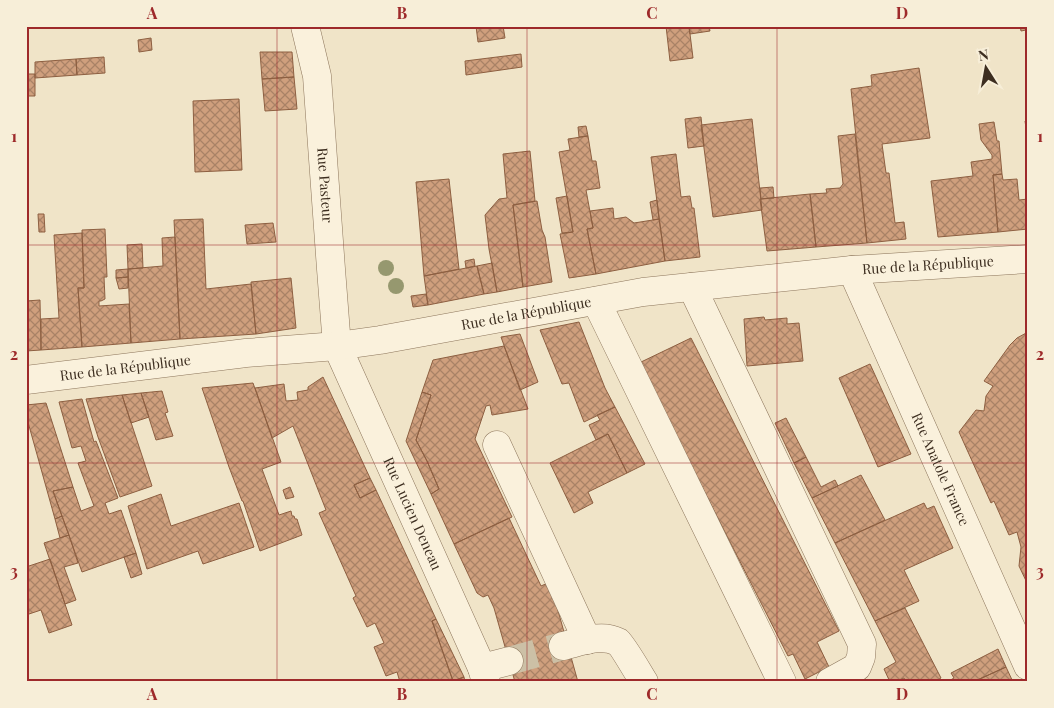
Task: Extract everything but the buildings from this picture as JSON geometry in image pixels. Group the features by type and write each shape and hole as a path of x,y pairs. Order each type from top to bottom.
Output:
{"street":[{"name":"Rue Pasteur","path":"305,26 317,76 337,346"},
{"name":"Rue de la République","path":"26,380 246,353 337,346 380,340 643,292 852,270 1028,259"},
{"name":"Rue Anatole France","path":"852,270 1028,666"},
{"path":"692,287 862,644 861,657 857,667 830,682"},
{"path":"596,301 782,682"},
{"name":"Rue Lucien Deneau","path":"337,346 484,675"},
{"path":"497,445 575,643 606,638 619,643 644,682"},
{"path":"484,675 509,661"}],"tunnel":[{"path":"509,661 563,646"}]}
